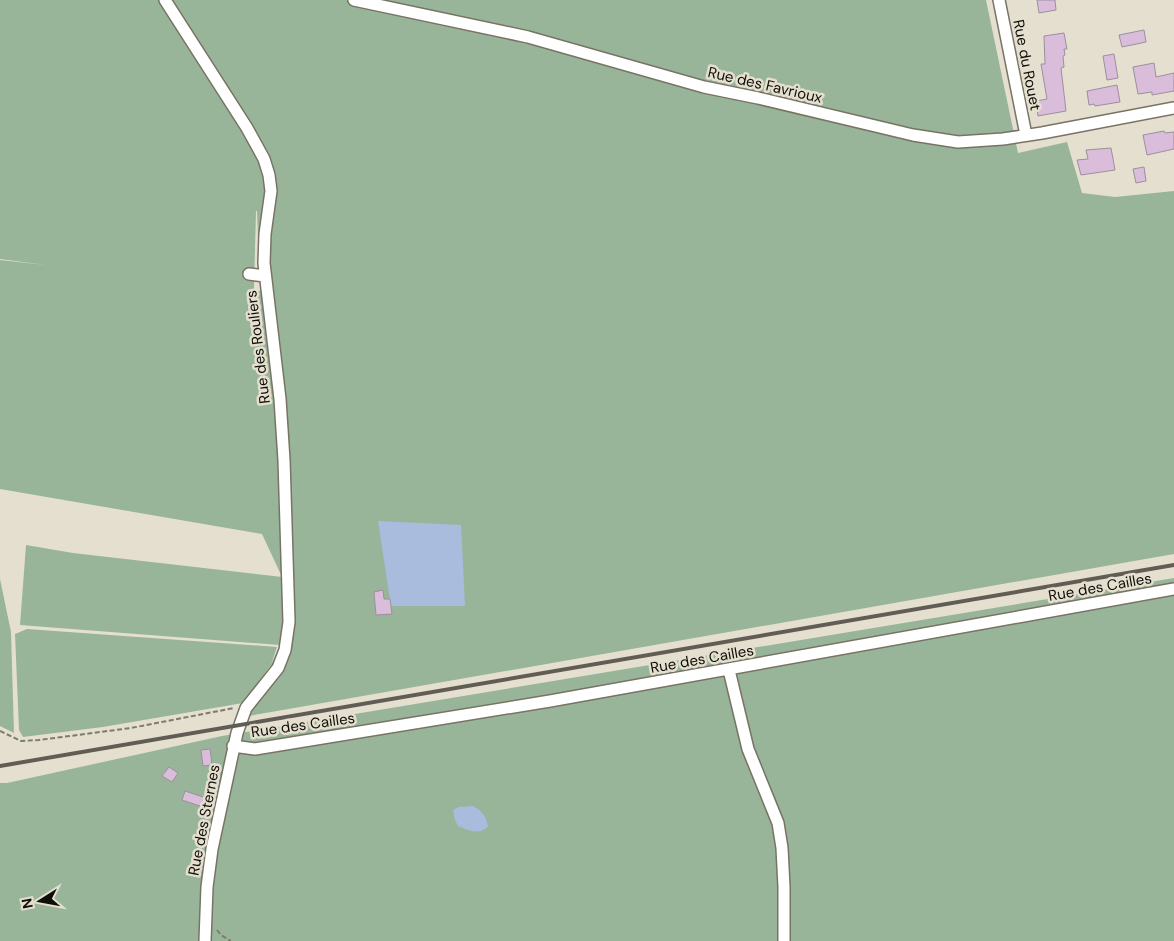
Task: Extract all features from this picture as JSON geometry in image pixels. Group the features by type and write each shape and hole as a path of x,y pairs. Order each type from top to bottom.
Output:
{"street":[{"name":"Rue des Rouliers","path":"165,0 247,128 264,159 271,191 265,234 265,276 280,399 284,460 289,622 285,650 278,668 246,708"},
{"name":"Rue des Favrioux","path":"354,0 528,37 704,87 913,135 958,142 1003,139 1128,118 1174,108"},
{"name":"Rue du Rouet","path":"999,0 1026,135"},
{"path":"249,274 265,276"},
{"name":"Rue des Cailles","path":"234,746 255,749 550,701 1174,589"},
{"path":"729,670 748,749 778,823 782,848 784,887 784,941"},
{"name":"Rue des Sternes","path":"205,941 207,888 212,848 234,746 241,718 246,708"}],"path":[{"path":"0,731 21,741 39,740 131,728 234,708 246,708"}],"green space":[{"path":"0,0 986,0 1018,153 1067,142 1082,193 1115,197 1174,191 1174,554 249,716 280,645 20,625 26,545 73,553 282,577 262,534 0,489 0,260 46,265 0,259","holes":["257,211 260,291 254,290"]},
{"path":"1174,578 1174,941 0,941 0,783 222,736"},
{"path":"0,579 11,632 14,733 0,726"},
{"path":"27,629 277,647 271,665 243,703 103,727 23,737 19,730 15,634"}],"water":[{"path":"378,521 461,525 465,606 391,606"},
{"path":"473,806 483,814 487,822 488,826 481,831 458,826 455,820 453,810 459,807"}],"building":[{"path":"1037,0 1055,0 1056,10 1039,13"},
{"path":"1144,30 1146,42 1122,47 1119,35"},
{"path":"1064,33 1067,49 1064,49 1064,67 1061,68 1066,111 1038,116 1036,101 1047,99 1041,64 1045,64 1044,36"},
{"path":"1114,54 1118,78 1107,80 1103,56"},
{"path":"1154,63 1156,77 1174,73 1174,91 1152,95 1152,92 1138,94 1133,67"},
{"path":"1117,85 1120,102 1095,106 1094,104 1089,105 1087,91"},
{"path":"1164,131 1165,133 1174,132 1174,149 1147,155 1143,135"},
{"path":"1111,148 1115,170 1081,175 1077,160 1088,159 1086,150"},
{"path":"1144,167 1146,181 1136,183 1133,169"},
{"path":"383,590 384,599 390,599 392,614 376,615 374,592"},
{"path":"210,749 212,765 203,766 201,750"},
{"path":"169,767 178,773 172,782 162,776"},
{"path":"185,791 209,799 206,808 182,800"}],"railway":[{"path":"0,766 1174,565"}]}
